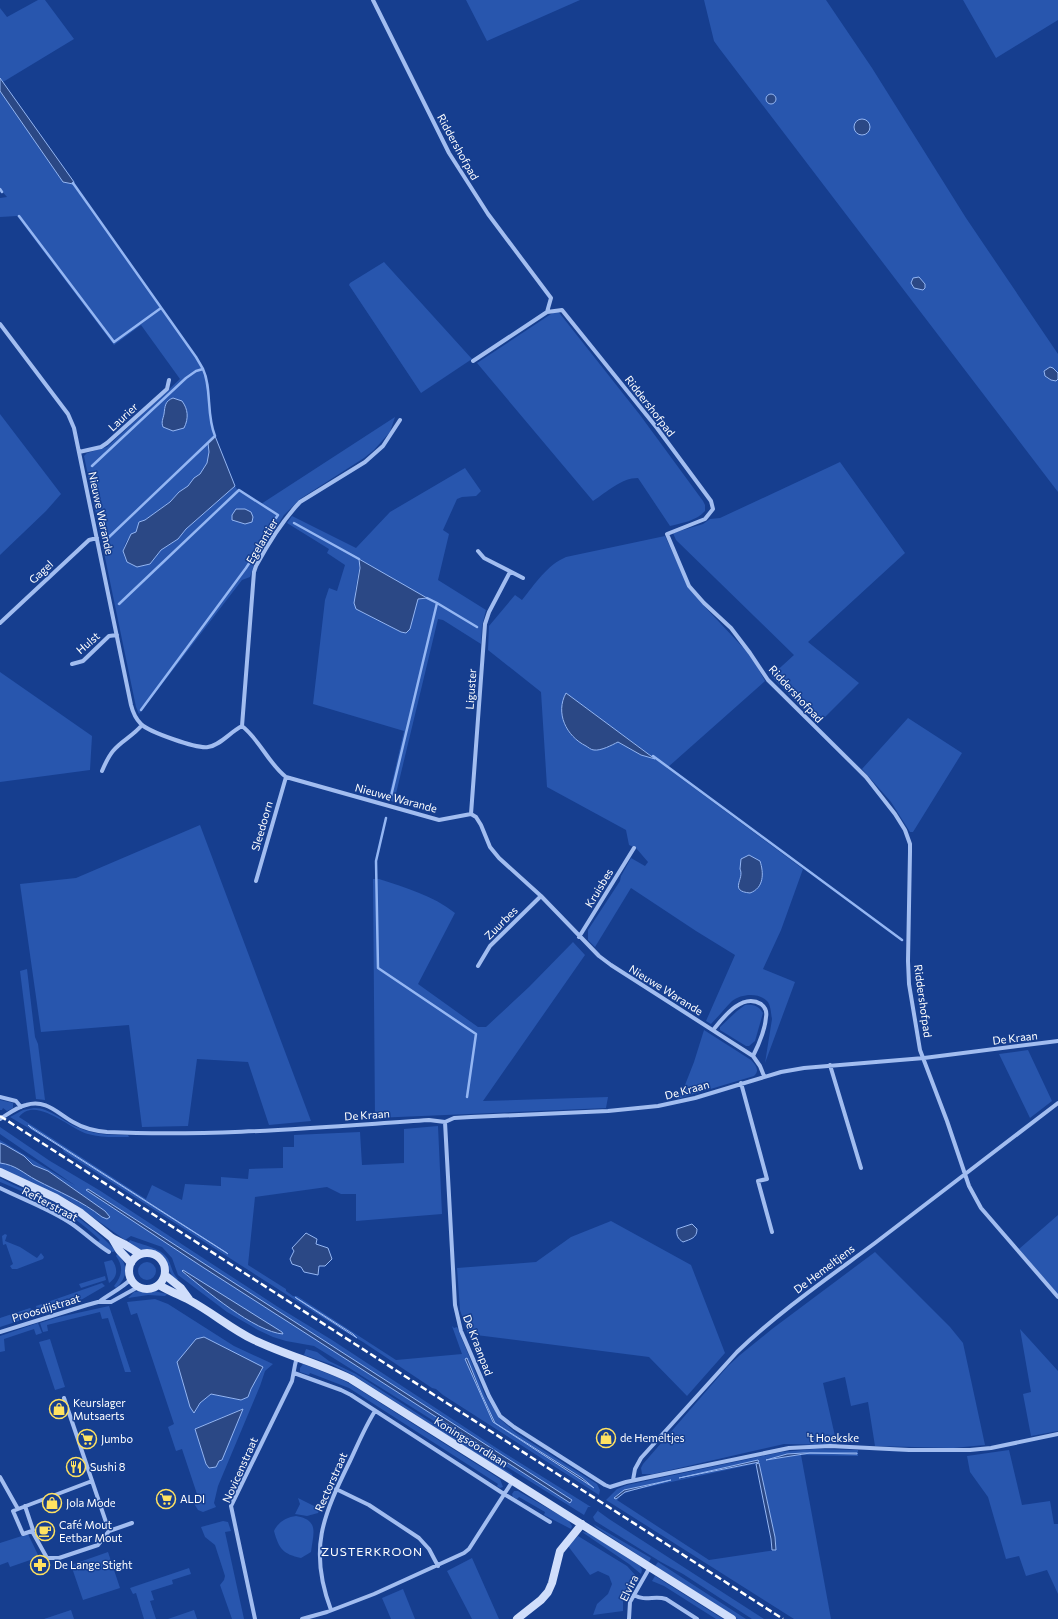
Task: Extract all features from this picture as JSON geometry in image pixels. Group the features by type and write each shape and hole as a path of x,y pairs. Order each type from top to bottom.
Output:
{"street":[{"name":"Riddershofpad","path":"373,0 449,153 488,214 551,298 547,312 562,310 657,428 711,501 713,509 705,519 667,534 689,586 704,603 731,628 768,680 866,777 906,830 910,844 908,938 910,984 920,1050 966,1174"},
{"path":"473,361 547,312"},
{"name":"Nieuwe Warande","path":"0,324 68,414 74,428 134,716 142,725"},
{"name":"Laurier","path":"79,452 101,447 107,443 166,389 169,380"},
{"name":"Egelantier","path":"242,726 254,572 256,566 278,530 300,502 365,462 383,446 400,420"},
{"name":"Gagel","path":"0,623 89,540 97,538"},
{"path":"478,551 484,558 523,578"},
{"name":"Liguster","path":"471,814 485,624 489,612 510,572"},
{"name":"Hulst","path":"72,664 83,661 109,636 117,635"},
{"path":"102,772 106,761 113,751 135,734 142,725 153,731 199,747 214,745 242,726 249,732 276,767 286,777"},
{"name":"Nieuwe Warande","path":"286,777 439,820 471,814 476,817 490,847 499,858 541,896 588,947 611,965 753,1056 760,1066 764,1076"},
{"name":"Sleedoorn","path":"256,880 286,777"},
{"name":"Kruisbes","path":"579,937 634,848"},
{"name":"Zuurbes","path":"478,966 490,946 541,896"},
{"path":"714,1030 728,1012 744,1002 756,1002 762,1004 766,1009 767,1016 753,1056"},
{"name":"De Kraan","path":"0,1119 21,1107 34,1103 44,1104 51,1107 73,1122 94,1130 106,1132 240,1132 428,1120 445,1122 454,1118 608,1111 658,1106 696,1098 764,1076 804,1068 924,1058 1058,1041"},
{"path":"830,1066 861,1168"},
{"path":"741,1083 767,1179 758,1181 772,1232"},
{"path":"0,1097 16,1101 21,1107"},
{"name":"De Hemeltjens","path":"633,1480 635,1469 641,1458 752,1337 1058,1103"},
{"name":"De Kraanpad","path":"445,1122 455,1305 461,1331 489,1396 500,1416 514,1427 610,1487"},
{"path":"0,1172 56,1198 81,1214 112,1238 140,1254"},
{"path":"966,1174 969,1186 981,1208 1058,1296"},
{"name":"Refterstraat","path":"0,1188 60,1216 98,1246 109,1252"},
{"path":"112,1238 118,1250 131,1263"},
{"path":"140,1254 153,1254 159,1257 163,1262 165,1275 159,1285 153,1289 138,1287 131,1279 129,1271 131,1263 140,1254"},
{"name":"Koningsoordlaan","path":"165,1275 180,1288 189,1300"},
{"name":"Proosdijstraat","path":"0,1332 98,1302 124,1287 131,1279"},
{"name":"Koningsoordlaan","path":"159,1285 189,1300 234,1330 254,1340 351,1379 512,1482 582,1524 732,1619"},
{"name":"Proosdijstraat","path":"98,1302 111,1302 138,1287"},
{"name":"Novicenstraat","path":"255,1619 231,1506 292,1381 294,1365 298,1357"},
{"path":"294,1373 341,1390 550,1522"},
{"path":"64,1398 109,1531"},
{"name":"Rectorstraat","path":"332,1610 324,1589 319,1556 322,1529 327,1510 336,1489 375,1411"},
{"name":"'t Hoekske","path":"610,1487 633,1480 776,1450 801,1447 830,1446 909,1450 970,1450 991,1448 1058,1434"},
{"path":"0,1477 18,1509"},
{"path":"32,1531 23,1534 13,1511 92,1481"},
{"path":"302,1619 332,1610 374,1594 458,1557 469,1549 512,1482"},
{"path":"336,1489 369,1505 420,1538 429,1549 438,1566"},
{"path":"25,1506 33,1530 32,1531 46,1558 59,1558 98,1545 109,1531 132,1523"},
{"path":"516,1619 541,1600 548,1592 555,1573 560,1551 582,1524"},
{"name":"Elvira","path":"629,1619 628,1610 634,1595 650,1567"},
{"path":"634,1595 641,1599 666,1599 697,1619"}],"shaded area":[{"path":"38,0 45,0 74,39 3,82 0,78 0,8 7,17"},
{"path":"466,0 580,0 487,41"},
{"path":"704,0 826,0 872,68 966,218 1058,354 1058,373 1050,367 1044,371 1046,377 1051,380 1058,378 1058,492 719,48 714,41"},
{"path":"963,0 1058,0 1058,20 996,58"},
{"path":"0,78 74,182 73,184 63,182 0,91"},
{"path":"0,91 63,182 73,184 199,361 206,376 212,429 215,436 208,443 209,452 207,463 200,474 170,502 145,520 139,522 136,532 126,541 124,546 125,558 129,563 137,567 150,564 161,550 178,539 186,529 235,486 238,491 261,504 395,417 390,432 374,450 300,499 284,515 256,559 250,577 242,580 139,714 136,707 84,456 87,453 107,447 180,379 141,325 114,345 17,216 0,217 0,198 7,197 0,189"},
{"path":"769,94 773,94 775,95 775,103 769,104 766,101 766,97"},
{"path":"862,119 868,121 870,127 868,133 862,135 856,133 854,127 856,121"},
{"path":"384,262 472,359 421,393 349,285"},
{"path":"919,277 925,284 925,288 923,290 914,288 911,283 913,278"},
{"path":"557,310 640,415 703,501 705,511 697,517 689,521 670,526 638,478 626,480 620,483 593,501 477,363"},
{"path":"1050,367 1058,373 1058,379 1056,381 1045,376 1044,371"},
{"path":"173,398 182,401 187,410 187,417 184,428 173,431 163,427 162,420 166,404"},
{"path":"0,414 61,494 46,511 0,555"},
{"path":"215,436 235,486 186,529 178,539 161,550 150,564 137,567 127,562 123,551 131,534 136,532 139,522 145,520 170,502 200,474 207,463 209,452 208,443"},
{"path":"840,462 905,553 808,642 859,683 818,724 771,676 794,655 676,540 673,533 703,524 710,519 720,518"},
{"path":"465,468 481,491 476,496 457,499 443,530 449,534 438,580 486,610 482,626 481,644 443,620 438,619 394,802 388,800 404,731 313,704 325,600 329,588 337,591 345,565 327,553 329,549 287,523 292,516 356,548 390,512","holes":["360,564 426,598 418,599 406,633 401,632 356,609 355,592"]},
{"path":"236,509 245,509 251,512 253,517 252,522 245,524 232,520 232,515"},
{"path":"665,536 689,588 752,657 765,681 667,768 803,869 781,930 763,969 795,982 765,1063 772,1019 769,1005 763,998 754,995 740,997 732,1001 711,1024 706,1021 735,955 631,888 595,947 588,940 588,930 620,881 621,876 631,858 645,866 648,862 636,848 629,845 626,830 547,787 541,692 488,650 489,626 515,595 522,600 547,570 559,560 566,557","holes":["566,693 654,758 641,755 618,742 600,750 592,750 578,741 567,730 562,717 563,701"]},
{"path":"359,559 427,598 418,599 410,629 406,633 401,632 356,609 354,603 360,568"},
{"path":"0,672 92,736 90,770 0,782"},
{"path":"566,693 655,759 641,755 618,742 600,750 592,750 579,742 568,730 562,716 563,701"},
{"path":"908,718 962,753 913,832 910,832 891,802 862,769"},
{"path":"200,825 311,1121 269,1125 248,1062 197,1059 188,1126 142,1127 129,1025 41,1032 20,884 76,878"},
{"path":"749,855 760,861 762,870 762,880 758,888 750,893 743,892 738,887 741,877 741,859"},
{"path":"373,879 379,879 428,897 455,913 418,984 478,1027 486,1027 529,987 573,942 585,955 483,1101 608,1097 606,1108 375,1118"},
{"path":"27,969 35,1037 38,1044 45,1100 36,1099 20,971"},
{"path":"745,1005 756,1006 763,1013 755,1041 749,1046 746,1046 720,1030 720,1027"},
{"path":"704,1030 751,1060 756,1066 757,1072 754,1076 677,1099 685,1085 694,1062"},
{"path":"1028,1050 1052,1101 1030,1118 999,1054"},
{"path":"0,1100 13,1103 13,1108 7,1111 3,1108 0,1110"},
{"path":"34,1108 46,1110 73,1125 91,1132 109,1135 128,1135 129,1137 108,1137 88,1134 43,1111 26,1111 19,1117 146,1199 152,1185 182,1200 185,1184 221,1186 221,1177 248,1179 249,1169 283,1168 283,1147 294,1147 294,1135 360,1132 362,1165 404,1163 404,1129 438,1126 442,1214 356,1221 356,1194 341,1194 327,1187 255,1197 248,1265 286,1289 286,1291 293,1296 297,1296 396,1360 462,1354 452,1326 454,1328 457,1327 485,1395 500,1419 516,1433 597,1484 600,1490 599,1495 363,1342 64,1152 62,1148 10,1117 23,1110","holes":["466,1358 495,1423 582,1478 594,1488 493,1422"]},
{"path":"28,1125 227,1253 228,1254 31,1128"},
{"path":"0,1127 50,1161 99,1190 498,1449 591,1507 588,1507 584,1515 314,1346 273,1337 227,1312 178,1275 172,1258 162,1247 131,1236 125,1240 70,1201 0,1168 0,1163 15,1167 36,1180 78,1201 102,1217 105,1211 48,1171 33,1165 24,1156 0,1143 0,1140 76,1186 0,1134","holes":["86,1189 572,1501 570,1502 204,1268"]},
{"path":"0,1143 24,1156 33,1165 48,1171 105,1211 110,1217 107,1219 102,1217 78,1201 36,1180 15,1167 0,1163"},
{"path":"0,1178 49,1200 73,1214 102,1237 116,1251 112,1252 98,1242 100,1240 77,1220 40,1199 0,1182"},
{"path":"88,1189 572,1500 570,1503 204,1268 86,1190"},
{"path":"1058,1215 1058,1295 1019,1249"},
{"path":"611,1221 691,1265 725,1353 687,1396 649,1357 468,1334 460,1310 457,1268 536,1262 571,1237"},
{"path":"692,1224 697,1229 696,1234 693,1238 683,1242 678,1237 677,1229"},
{"path":"306,1233 317,1239 316,1244 328,1248 332,1259 325,1266 319,1266 318,1275 304,1272 301,1267 292,1264 290,1259 294,1251 292,1248"},
{"path":"5,1234 7,1235 5,1241 20,1247 37,1258 41,1253 44,1257 43,1259 17,1269 12,1269 10,1266 13,1264 6,1244 3,1245 2,1236"},
{"path":"130,1240 157,1249 165,1255 178,1279 176,1281 162,1257 154,1252 139,1249 128,1243"},
{"path":"875,1252 950,1327 963,1343 985,1445 953,1448 875,1446 868,1402 851,1406 845,1377 823,1383 837,1445 784,1444 653,1474 642,1474 641,1468 643,1464 728,1366 772,1329"},
{"path":"118,1253 124,1262 125,1276 116,1288 114,1286 119,1279 121,1271 119,1260 116,1256"},
{"path":"112,1260 116,1272 114,1278 109,1283 104,1262"},
{"path":"147,1262 153,1265 156,1271 153,1277 147,1280 141,1277 138,1271 141,1265"},
{"path":"183,1270 283,1334 258,1326 245,1318 203,1288 182,1271"},
{"path":"105,1276 106,1280 81,1288 79,1284"},
{"path":"102,1283 105,1286 74,1304 38,1314 36,1306"},
{"path":"154,1291 167,1294 165,1296 148,1295 128,1298 134,1292"},
{"path":"295,1297 353,1334 357,1338 296,1298"},
{"path":"155,1299 168,1304 234,1346 273,1364 265,1371 218,1486 214,1503 216,1507 203,1512 198,1510 193,1502 199,1500 182,1449 176,1451 168,1427 174,1424 137,1313 131,1315 127,1302","holes":["204,1337 231,1351 255,1381 248,1397 241,1400 211,1394 200,1403 195,1413","242,1409 222,1460 209,1468 206,1464 195,1429"]},
{"path":"109,1306 131,1372 125,1372 108,1318 102,1319 100,1312 47,1325 48,1331 43,1332 40,1323 59,1317"},
{"path":"30,1308 34,1312 34,1316 0,1327 0,1318"},
{"path":"38,1323 42,1333 36,1335 34,1329 4,1339 5,1351 0,1352 0,1336"},
{"path":"1020,1329 1058,1371 1058,1431 1031,1436 1023,1394 1031,1392"},
{"path":"204,1337 263,1367 248,1397 241,1400 211,1394 200,1403 194,1413 190,1407 177,1362 196,1339"},
{"path":"50,1339 65,1387 55,1390 39,1342"},
{"path":"306,1349 317,1352 329,1361 356,1374 512,1474 513,1477 353,1375 333,1365 304,1355"},
{"path":"467,1358 495,1423 582,1478 594,1488 493,1422 465,1359"},
{"path":"303,1364 339,1378 352,1385 500,1479 503,1487 500,1488 497,1486 498,1484 349,1388 310,1373 309,1375 300,1372 300,1368"},
{"path":"243,1409 222,1460 219,1461 216,1467 209,1468 206,1464 195,1429"},
{"path":"814,1449 858,1450 858,1456 801,1455 831,1619 794,1619 606,1500 617,1489 627,1485 782,1452","holes":["803,1453 810,1453 767,1460","759,1461 679,1479 679,1478","759,1463 775,1537 776,1550 709,1560 617,1500 623,1494 634,1490","671,1480 625,1492 614,1498 624,1490"]},
{"path":"1009,1450 1022,1505 1050,1501 1054,1524 1058,1524 1058,1594 1047,1570 1026,1576 1019,1556 1006,1559 988,1497 970,1472 967,1456"},
{"path":"810,1453 766,1460 787,1454"},
{"path":"810,1453 857,1453 857,1454"},
{"path":"758,1460 759,1462 679,1478"},
{"path":"759,1463 775,1537 776,1550 772,1550 756,1464"},
{"path":"671,1480 625,1492 616,1499 614,1498 624,1490"},
{"path":"514,1491 518,1491 568,1520 572,1526 571,1529 544,1515 545,1512 519,1497 517,1499 513,1497 512,1494"},
{"path":"298,1498 320,1509 318,1513 307,1516 295,1514 300,1504"},
{"path":"599,1509 598,1511 609,1519 764,1619 752,1619 683,1574 595,1521 593,1517"},
{"path":"296,1516 309,1521 312,1524 313,1529 311,1552 301,1558 290,1555 283,1550 274,1531 283,1520"},
{"path":"223,1521 228,1522 231,1531 225,1532 244,1619 232,1619 220,1585 225,1576 215,1545 205,1537 201,1527"},
{"path":"593,1524 651,1558 649,1562 597,1528"},
{"path":"582,1532 589,1533 640,1566 642,1570 641,1574 629,1564"},
{"path":"28,1534 39,1557 10,1567 8,1562 0,1565 0,1543"},
{"path":"578,1536 627,1566 637,1577 623,1600 623,1611 593,1615 597,1604 608,1594 612,1584 609,1576 598,1571 590,1575 568,1546"},
{"path":"108,1552 120,1588 83,1600 71,1565"},
{"path":"472,1558 499,1619 472,1619 447,1571"},
{"path":"658,1562 746,1619 738,1619 655,1566"},
{"path":"189,1568 191,1574 172,1580 173,1584 151,1591 154,1600 150,1601 156,1619 144,1619 136,1593 133,1594 130,1588"},
{"path":"655,1576 723,1619 716,1619 664,1586 652,1581"},
{"path":"403,1589 415,1619 391,1619 382,1598"},
{"path":"71,1610 74,1619 44,1619"},
{"path":"194,1610 197,1619 168,1619"}],"waterway":[{"path":"73,183 203,369"},
{"path":"19,216 114,342 161,308"},
{"path":"92,466 186,378 196,371 203,369 206,376 212,428 215,436 108,538"},
{"path":"119,604 239,490 278,515 276,518"},
{"path":"294,523 359,559"},
{"path":"141,710 246,568 274,526"},
{"path":"391,796 437,603 427,598"},
{"path":"437,603 477,627"},
{"path":"653,756 902,940"},
{"path":"386,818 376,861 378,968 476,1034 467,1097"}],"railway":[{"path":"0,1116 783,1619"}],"place":[{"name":"Keurslager Mutsaerts","path":"59,1409"},
{"name":"de Hemeltjes","path":"606,1438"},
{"name":"Jumbo","path":"87,1439"},
{"name":"Sushi 8","path":"76,1467"},
{"name":"ALDI","path":"166,1499"},
{"name":"Jola Mode","path":"52,1503"},
{"name":"Café Mout Eetbar Mout","path":"45,1531"},
{"name":"De Lange Stight","path":"40,1565"}],"district":[{"name":"ZUSTERKROON","path":"372,1552"}]}
